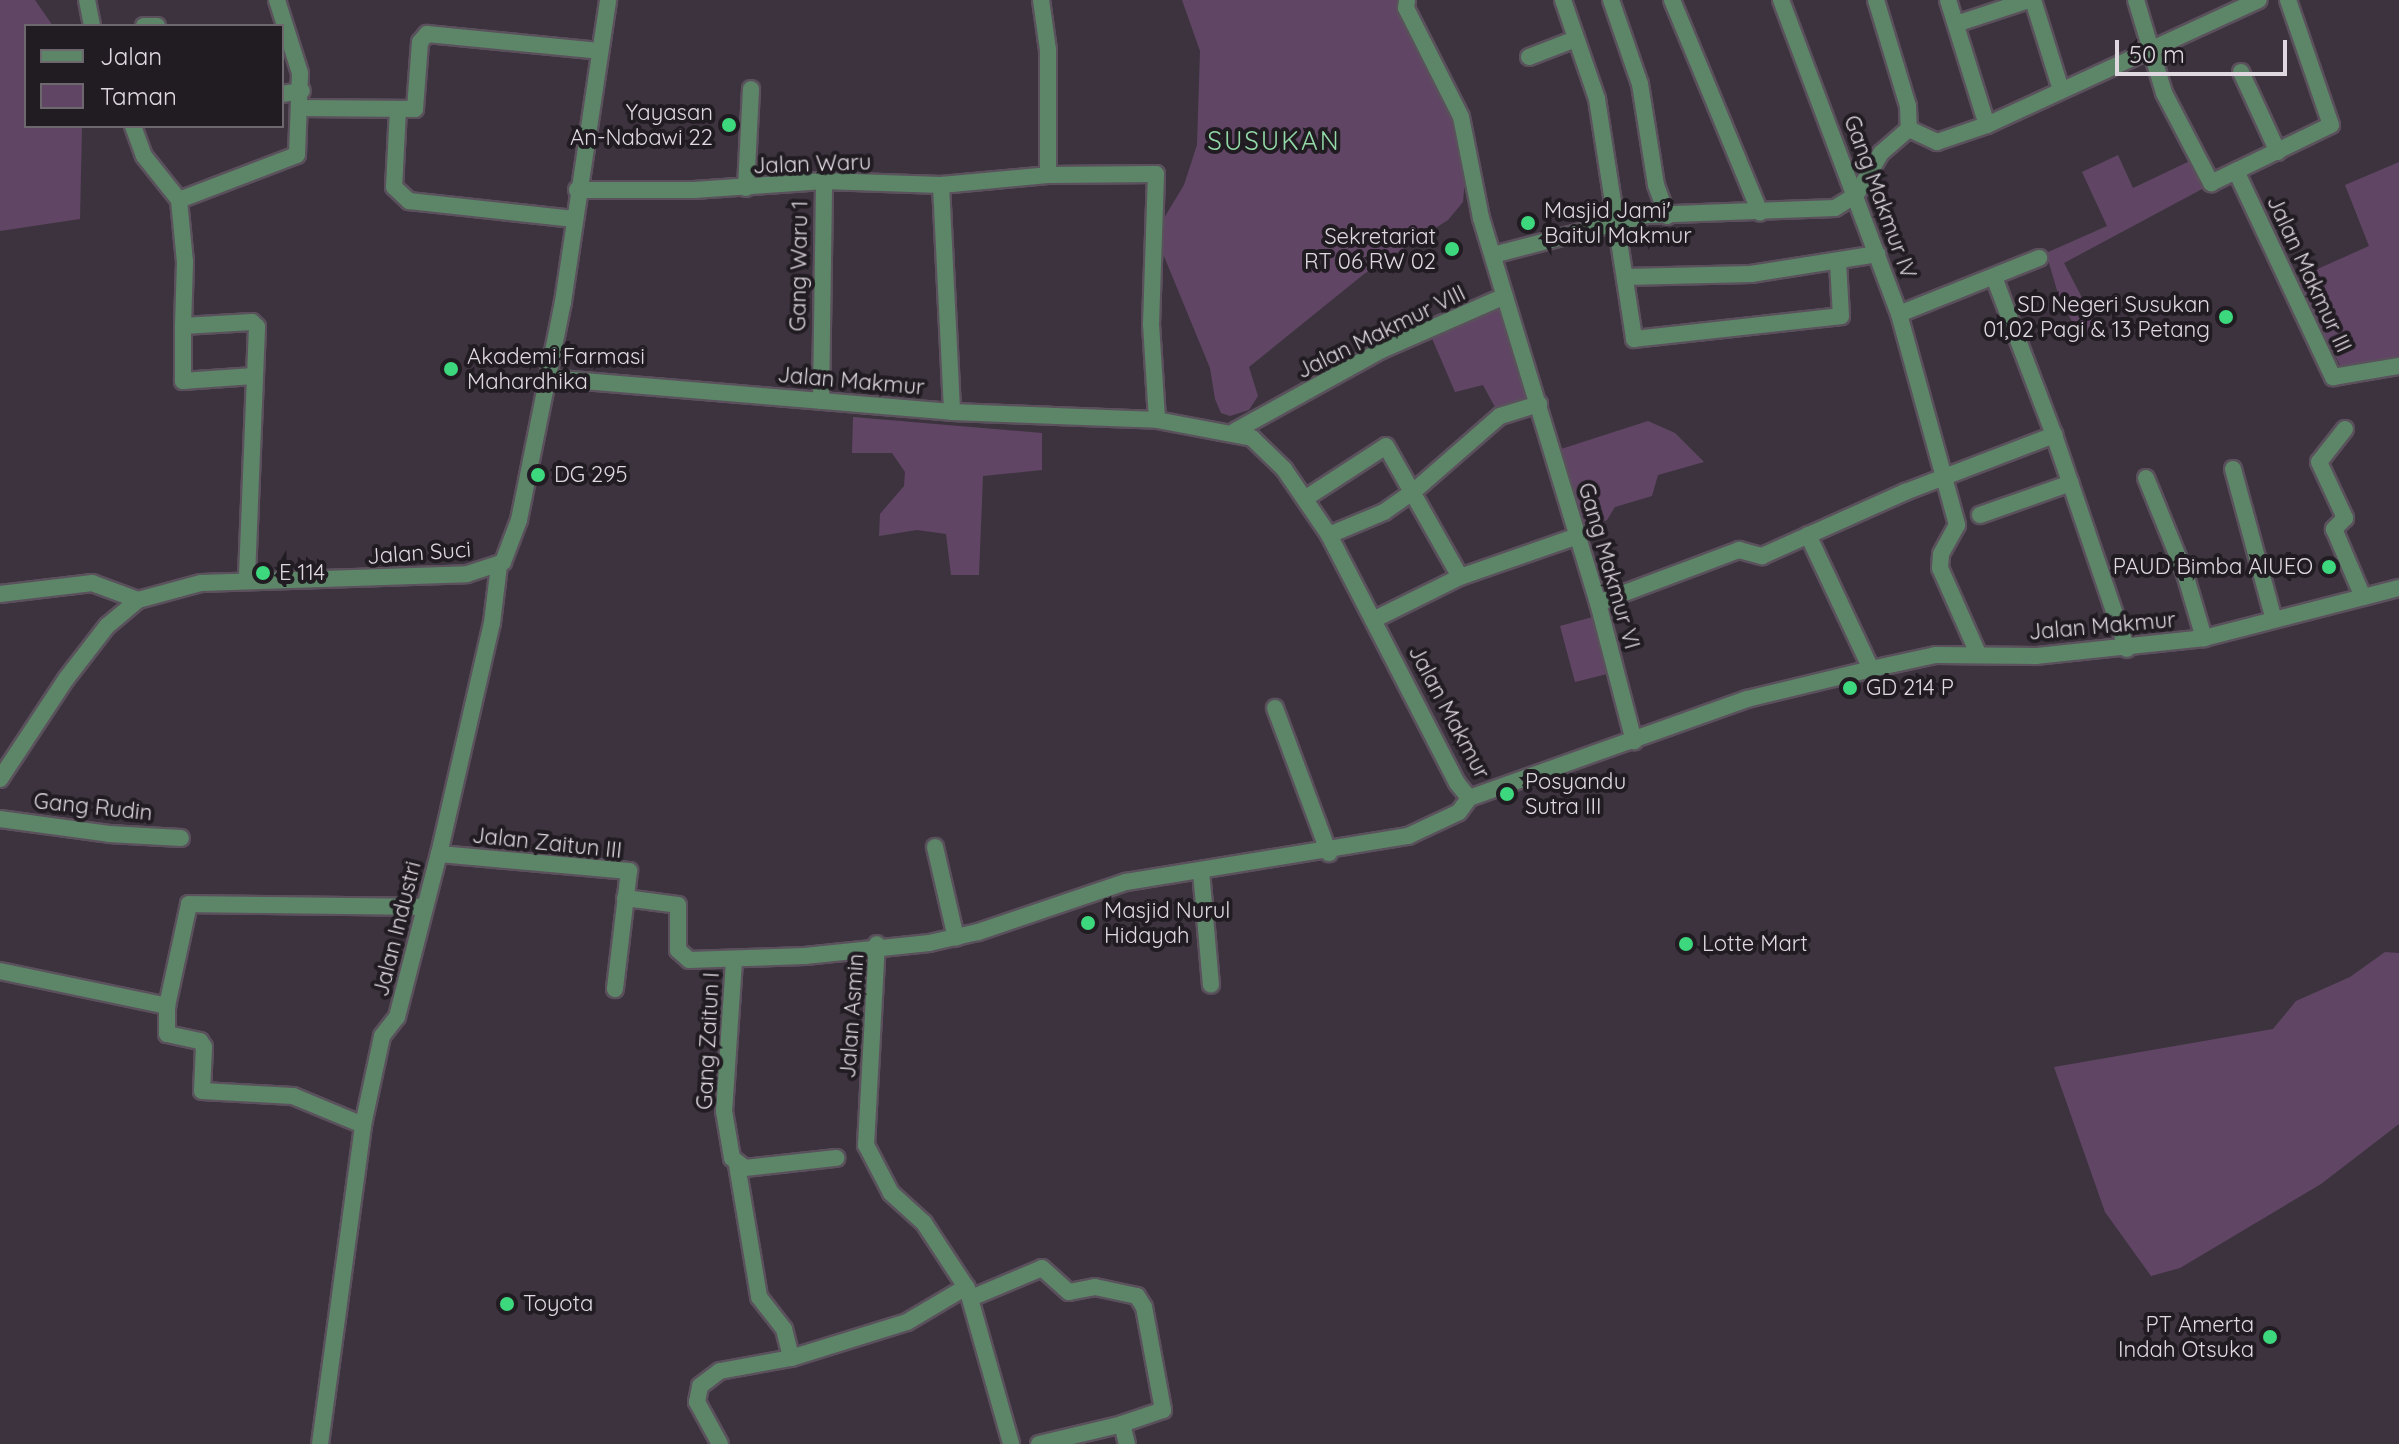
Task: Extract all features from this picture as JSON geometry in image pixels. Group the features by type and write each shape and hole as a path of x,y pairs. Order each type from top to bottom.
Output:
{"street":[{"path":"87,0 92,24"},
{"path":"277,0 283,24"},
{"name":"Jalan Suci","path":"0,779 66,679 107,626 138,600 201,583 416,577 499,565 508,556 519,520 548,378 608,0"},
{"path":"1041,0 1048,50 1048,175"},
{"path":"1563,0 1597,99 1634,339 1841,316 1838,262"},
{"path":"1611,0 1640,84 1656,185 1667,216"},
{"path":"1672,0 1760,212"},
{"name":"Gang Makmur IV","path":"1781,0 1899,314 2039,258"},
{"path":"1876,0 1908,106 1909,129"},
{"path":"1948,0 1987,125"},
{"path":"1956,24 2031,0 2061,90"},
{"path":"2136,0 2150,38 2149,51 2208,181 2278,152 2331,125 2288,0"},
{"path":"1909,129 1937,142 1987,125 2259,0"},
{"name":"Gang Makmur VI","path":"1406,4 1457,103 1493,255 1598,603 1634,741"},
{"path":"179,200 292,159 298,149 301,99 284,29"},
{"path":"284,95 398,109 418,106 420,42 427,34 599,51"},
{"path":"1529,57 1576,39"},
{"path":"2241,72 2278,152"},
{"path":"746,188 751,89"},
{"path":"398,109 394,187 409,201 574,219"},
{"path":"134,128 144,156 179,200 185,262 183,381 253,376"},
{"path":"1493,255 1618,223 1667,216 1835,208 1856,195 1881,153 1909,129"},
{"name":"Jalan Makmur III","path":"2236,171 2333,377 2399,366"},
{"name":"Jalan Waru","path":"577,190 746,188 824,181 941,185 1048,175 1158,176 1151,324 1157,420"},
{"name":"Gang Waru 1","path":"821,401 824,181"},
{"path":"941,185 952,412"},
{"path":"1626,277 1741,274 1877,254"},
{"path":"1994,277 2054,435 2127,649"},
{"name":"Jalan Makmur VIII","path":"1235,431 1382,350 1505,296"},
{"path":"1899,314 1941,479 1957,525 1941,554 1940,568 1977,651"},
{"path":"183,326 255,324 247,580"},
{"name":"Jalan Makmur","path":"548,378 952,412 1157,420 1235,431 1265,448 1306,498 1375,619 1457,783 1469,798 1747,699 1871,669 1977,651 2036,656 2127,649 2204,638 2399,588"},
{"path":"1329,535 1384,512 1414,491 1500,416 1539,404"},
{"path":"2345,429 2319,462 2345,518 2334,529 2363,597"},
{"path":"1598,603 1739,550 1762,556 1941,479 2054,435"},
{"path":"1306,498 1384,445 1414,491 1460,577"},
{"path":"2233,469 2274,620"},
{"path":"2146,478 2185,574 2204,638"},
{"path":"1980,515 2071,483"},
{"path":"1808,535 1871,669"},
{"path":"1375,619 1460,577 1578,536"},
{"name":"Jalan Industri","path":"320,1444 363,1125 382,1036 397,1017 422,907 439,854 492,623 499,565"},
{"path":"0,594 92,583 138,600"},
{"path":"1275,708 1329,853"},
{"name":"Jalan Asmin","path":"1011,1444 968,1292 924,1223 891,1193 866,1145 877,944 956,938 1126,882 1329,853 1408,836 1459,812 1469,798"},
{"name":"Gang Rudin","path":"0,819 109,834 181,838"},
{"path":"935,847 956,938"},
{"name":"Jalan Zaitun III","path":"439,854 627,870 615,989"},
{"path":"1201,871 1211,985"},
{"name":"Gang Zaitun I","path":"625,898 678,905 680,955 689,960 734,961 877,944"},
{"path":"363,1125 293,1096 202,1091 204,1047 200,1041 167,1034 167,1006 189,904 422,907"},
{"name":"Gang Zaitun I","path":"734,961 724,1111 737,1165 759,1297 784,1329 791,1358"},
{"path":"0,971 167,1006"},
{"path":"737,1165 770,1167 836,1158"},
{"path":"720,1444 697,1402 700,1386 720,1371 791,1358 907,1322 968,1292 1042,1268 1069,1292 1095,1287 1137,1296 1144,1307 1163,1410 1122,1424 1039,1444"},
{"path":"1122,1424 1127,1444"}],"green space":[{"path":"0,0 35,0 52,24 24,24 24,128 82,128 80,219 0,231"},
{"path":"1182,0 1397,0 1454,108 1465,179 1463,202 1448,220 1364,274 1249,367 1258,396 1249,410 1230,416 1221,413 1215,399 1210,368 1159,244 1161,223 1184,185 1197,145 1200,51"},
{"path":"2118,155 2133,188 2190,161 2204,188 2064,263 2093,319 2088,333 2077,331 2059,297 2046,253 2107,226 2082,172"},
{"path":"2399,162 2399,358 2349,368 2340,365 2293,280 2369,246 2345,185"},
{"path":"1503,306 1533,400 1496,409 1483,385 1455,392 1431,336"},
{"path":"853,417 1042,433 1042,470 983,476 979,575 951,575 946,534 917,530 879,536 880,514 904,486 905,472 892,453 852,453"},
{"path":"1648,421 1675,433 1704,462 1658,475 1652,496 1615,507 1607,520 1586,528 1561,449"},
{"path":"1596,616 1611,673 1575,682 1560,626"},
{"path":"2385,952 2399,953 2399,1124 2321,1184 2180,1268 2151,1276 2105,1212 2054,1067 2273,1029 2296,1001 2350,977"}],"place":[{"name":"Yayasan An-Nabawi 22","path":"729,125"},
{"name":"Masjid Jami' Baitul Makmur","path":"1528,223"},
{"name":"Sekretariat RT 06 RW 02","path":"1452,249"},
{"name":"SD Negeri Susukan 01,02 Pagi & 13 Petang","path":"2226,317"},
{"name":"Akademi Farmasi Mahardhika","path":"451,369"},
{"name":"DG 295","path":"538,475"},
{"name":"PAUD Bimba AIUEO","path":"2329,567"},
{"name":"E 114","path":"263,573"},
{"name":"GD 214 P","path":"1850,688"},
{"name":"Posyandu Sutra III","path":"1507,794"},
{"name":"Masjid Nurul Hidayah","path":"1088,923"},
{"name":"Lotte Mart","path":"1686,944"},
{"name":"Toyota","path":"507,1304"},
{"name":"PT Amerta Indah Otsuka","path":"2270,1337"}],"district":[{"name":"SUSUKAN","path":"1274,141"}]}
